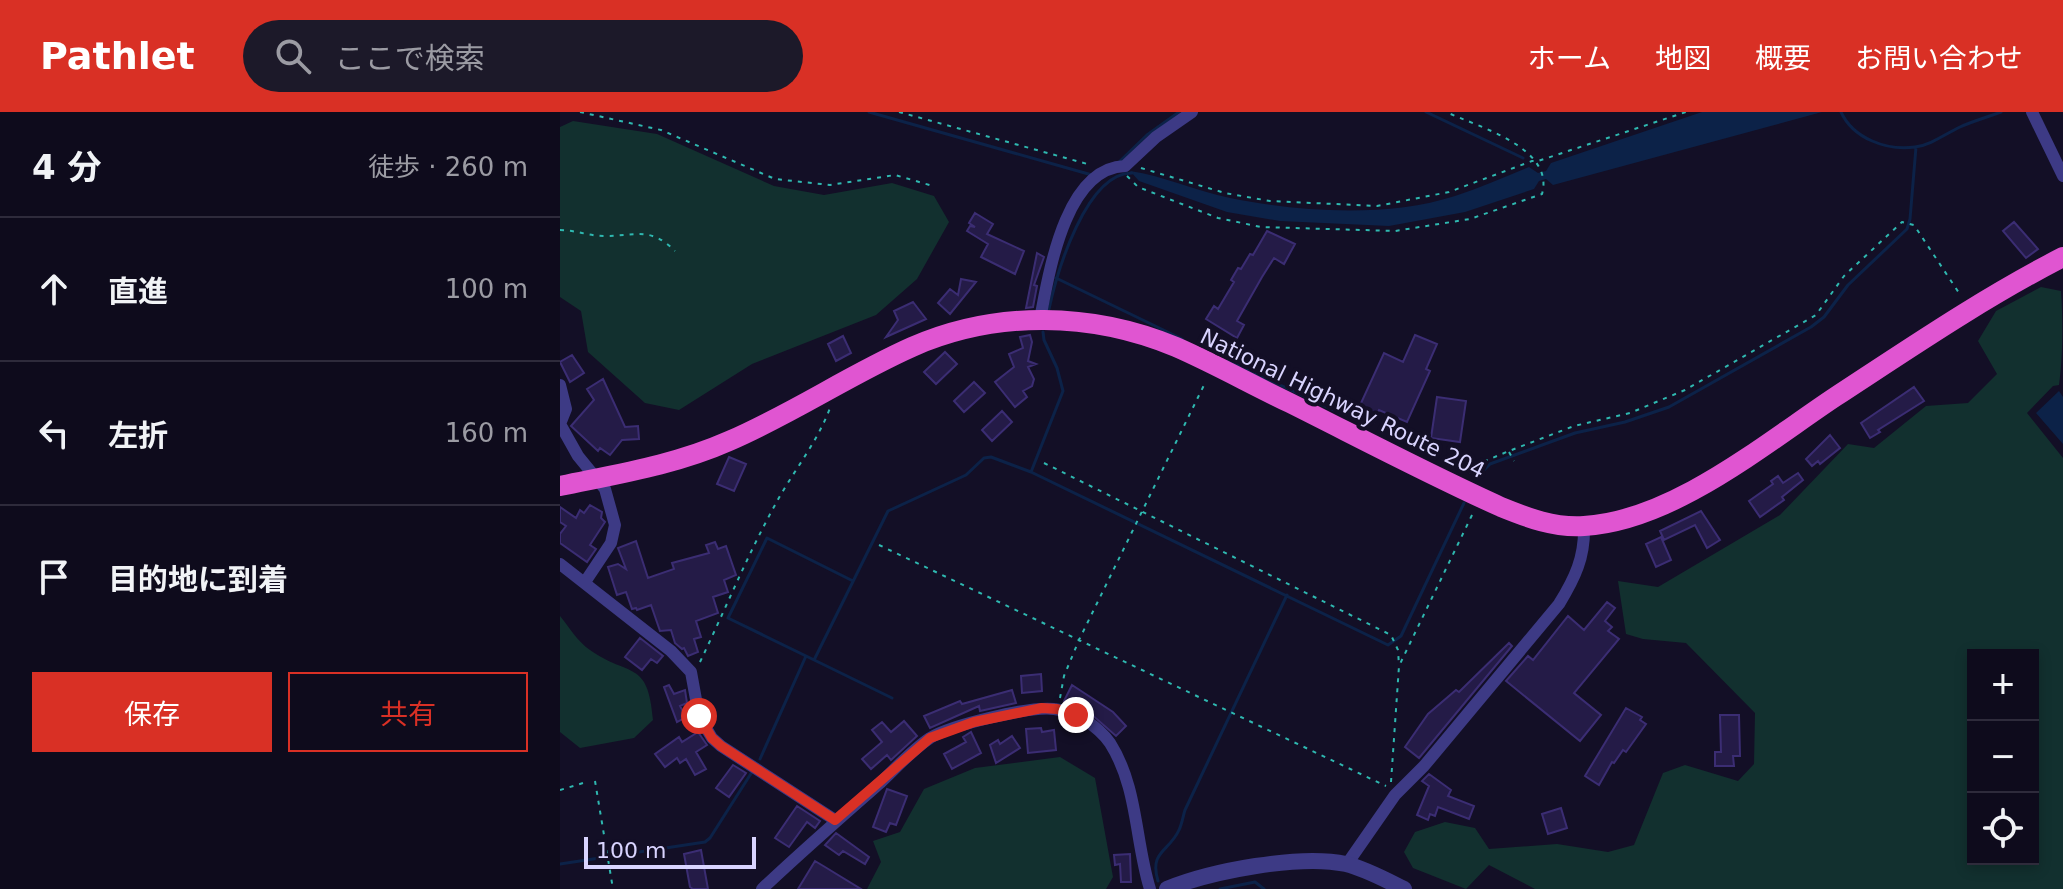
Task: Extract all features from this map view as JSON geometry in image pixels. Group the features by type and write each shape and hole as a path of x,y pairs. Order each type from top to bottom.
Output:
{"highway":[{"name":"National Highway Route 204","path":"560,486 695,454 743,435 911,347 946,334 981,325 1040,319 1118,328 1176,347 1481,498 1529,518 1556,525 1584,526 1637,515 1692,491 1936,330 2063,257"}],"street":[{"path":"1040,319 1056,242 1067,217 1089,185 1118,170 1156,137 1192,112"},
{"path":"2032,112 2063,176"},
{"path":"560,385 566,409 560,424 578,456 605,489 615,525 611,543 585,582"},
{"path":"1347,864 1395,795 1424,766 1559,604 1577,575 1584,547 1584,526"},
{"path":"560,564 671,651 691,672 699,716 712,738 835,820"},
{"path":"762,889 835,820 930,738 974,722 1042,708 1076,715 1098,729 1111,744 1129,789 1139,826 1143,867 1150,889"},
{"path":"1167,889 1228,872 1274,864 1316,862 1347,864 1404,889"}],"path":[{"path":"580,112 661,130 775,179 830,185 895,175 933,186"},
{"path":"899,112 1096,167 1151,170 1225,193 1270,201 1377,206 1449,192 1532,161 1686,112"},
{"path":"1118,170 1138,187 1218,218 1261,227 1395,231 1470,219 1542,194 1544,184 1538,161 1526,149 1446,112"},
{"path":"1460,488 1473,466 1574,426 1630,413 1685,390 1816,315 1844,276 1902,222 1914,225 1961,296"},
{"path":"560,230 601,236 648,233 663,239 675,251"},
{"path":"1057,709 1064,676 1079,640 1213,365"},
{"path":"691,672 697,668 773,508 824,425 831,406 829,390"},
{"path":"1509,451 1514,461"},
{"path":"879,545 1390,789 1399,666 1398,650 1391,635 1044,463"},
{"path":"1399,666 1481,498"},
{"path":"595,781 613,889"},
{"path":"560,790 583,783"}],"green space":[{"path":"573,121 657,134 774,186 824,195 892,183 934,196 949,222 917,279 876,315 752,364 679,410 645,403 588,352 581,311 560,297 560,127"},
{"path":"2041,287 2061,291 2059,385 2053,386 2027,413 2063,458 2063,889 1535,889 1489,865 1466,889 1413,868 1404,852 1415,832 1445,822 1475,828 1489,849 1557,844 1608,852 1634,845 1663,773 1685,765 1738,781 1754,764 1755,713 1686,643 1643,639 1626,634 1618,581 1658,587 1780,515 1848,444 1874,448 1926,406 1968,403 1997,374 1978,341 1996,311"},
{"path":"560,616 586,647 635,673 647,687 653,720 634,738 580,748 560,732"},
{"path":"1060,757 1095,778 1113,877 1106,889 867,889 881,862 873,841 900,832 924,789 975,768"}],"water":[{"path":"1702,112 1822,112 1553,185 1546,179 1539,181 1534,189 1465,212 1389,226 1280,221 1227,212 1139,181 1130,171 1230,198 1285,207 1343,210 1401,208 1455,196 1529,167 1538,173 1546,171 1551,163"},
{"path":"2059,391 2063,397 2063,444 2036,413"}],"building":[{"path":"975,213 993,224 987,234 1024,251 1015,274 981,257 988,244 967,231 970,226 975,227 969,223"},
{"path":"2014,222 2038,249 2026,258 2003,231"},
{"path":"1267,231 1295,244 1284,264 1274,258 1262,277 1237,321 1244,325 1237,338 1206,319 1214,306 1218,309 1234,282 1231,280 1238,268 1241,269 1250,254 1253,255"},
{"path":"1037,253 1044,257 1034,285 1037,286 1033,307 1026,308"},
{"path":"961,279 976,282 950,314 938,303 950,289 958,295"},
{"path":"913,302 926,319 886,337 898,320 894,311"},
{"path":"1030,335 1032,342 1028,361 1036,364 1028,367 1034,379 1032,386 1023,391 1027,397 1015,407 995,382 1014,367 1009,354 1023,348 1020,337"},
{"path":"1415,335 1437,344 1426,369 1430,371 1407,422 1379,410 1374,422 1356,414 1384,353 1403,362"},
{"path":"843,336 851,353 836,361 828,344"},
{"path":"945,352 957,364 936,384 924,372"},
{"path":"572,355 584,373 570,382 560,362"},
{"path":"603,379 625,427 638,426 639,439 622,440 610,455 600,448 598,451 571,426 594,400 587,389"},
{"path":"974,382 985,393 964,412 954,401"},
{"path":"1914,387 1924,401 1870,438 1861,423"},
{"path":"1437,397 1466,401 1460,442 1431,438"},
{"path":"1002,411 1012,422 992,441 982,430"},
{"path":"1830,435 1840,448 1820,464 1818,461 1812,466 1806,459"},
{"path":"729,457 746,464 734,491 717,484"},
{"path":"1798,473 1803,480 1782,497 1784,500 1760,517 1749,501 1773,484 1771,481 1778,476 1783,483"},
{"path":"590,505 602,512 601,518 605,522 590,545 596,549 587,562 560,543 560,534 566,526 560,522 560,507 576,518 580,510 584,513"},
{"path":"1701,511 1720,540 1707,548 1695,525 1664,540 1660,531"},
{"path":"1661,537 1671,560 1656,567 1646,544"},
{"path":"636,541 648,578 674,569 672,563 709,553 706,545 715,542 718,549 726,546 736,575 724,580 728,592 713,597 718,613 696,621 701,637 694,639 698,652 688,656 684,648 675,643 671,630 660,631 651,605 632,609 626,592 617,595 608,567 618,564 626,569 618,548"},
{"path":"1607,602 1615,608 1605,621 1612,627 1608,631 1619,639 1574,693 1601,715 1580,741 1506,681 1528,656 1533,660 1568,616 1584,630"},
{"path":"640,638 663,656 657,663 651,659 642,670 625,657"},
{"path":"1509,643 1512,646 1419,758 1405,747 1428,714 1456,690 1459,692"},
{"path":"1041,674 1042,691 1022,693 1021,676"},
{"path":"669,685 674,694 685,690 687,703 680,706 686,717 677,722 664,687"},
{"path":"1072,685 1113,712 1126,726 1116,736 1090,713 1064,701"},
{"path":"1012,690 1016,703 980,711 979,706 930,728 924,716 960,701 962,704"},
{"path":"1626,708 1642,717 1640,720 1646,724 1626,752 1623,750 1612,762 1599,785 1585,776"},
{"path":"1720,715 1739,715 1740,756 1733,756 1734,766 1715,766 1715,752 1721,752"},
{"path":"904,721 917,736 891,760 887,755 871,769 862,759 882,742 872,730 882,722 891,732"},
{"path":"1041,728 1042,732 1054,730 1056,750 1028,753 1026,729"},
{"path":"698,732 707,745 696,752 706,769 695,775 686,759 680,763 677,758 665,767 655,754 679,737 682,742"},
{"path":"971,732 981,753 952,769 944,754 966,742 963,737"},
{"path":"1012,736 1020,748 996,763 990,745 998,740 1000,744"},
{"path":"733,765 746,773 729,797 716,788"},
{"path":"1429,774 1451,790 1448,796 1474,806 1469,819 1438,807 1435,816 1430,814 1428,820 1417,815 1429,786 1422,781"},
{"path":"887,789 907,796 896,825 890,823 886,832 873,827"},
{"path":"797,806 820,821 815,828 807,822 789,847 775,838"},
{"path":"1561,808 1567,828 1548,834 1542,814"},
{"path":"836,833 869,857 865,864 843,851 839,855 825,845"},
{"path":"701,850 708,889 693,889 690,887 684,854"},
{"path":"1130,854 1131,882 1121,882 1120,864 1115,865 1114,855"},
{"path":"815,861 825,867 861,889 798,889"}],"waterway":[{"path":"869,112 1092,175"},
{"path":"1117,164 1147,135 1179,112"},
{"path":"1426,112 1523,158"},
{"path":"1841,112 1862,136 1882,145 1904,148 1927,144 2001,112"},
{"path":"1476,478 1490,464 1575,433 1625,422 1669,407 1811,327 1824,317 1848,285 1907,229 1916,147"},
{"path":"1049,309 1067,250 1088,206 1101,189 1116,177 1132,173"},
{"path":"1056,278 1182,339"},
{"path":"1031,472 1063,391 1043,332"},
{"path":"1228,361 1308,398"},
{"path":"1318,403 1340,413"},
{"path":"815,658 888,511 966,475 984,458 991,457 1031,472 1388,645 1401,636 1464,503"},
{"path":"806,656 728,618 767,538 853,581"},
{"path":"1158,881 1158,857 1179,830 1185,810 1287,595"},
{"path":"760,759 806,656 892,698"},
{"path":"560,864 705,842 752,772"},
{"path":"1220,889 1255,882 1264,889"}],"route":[{"path":"699,716 712,738 721,746 835,820 930,738 948,730 1042,708 1076,715"}]}
